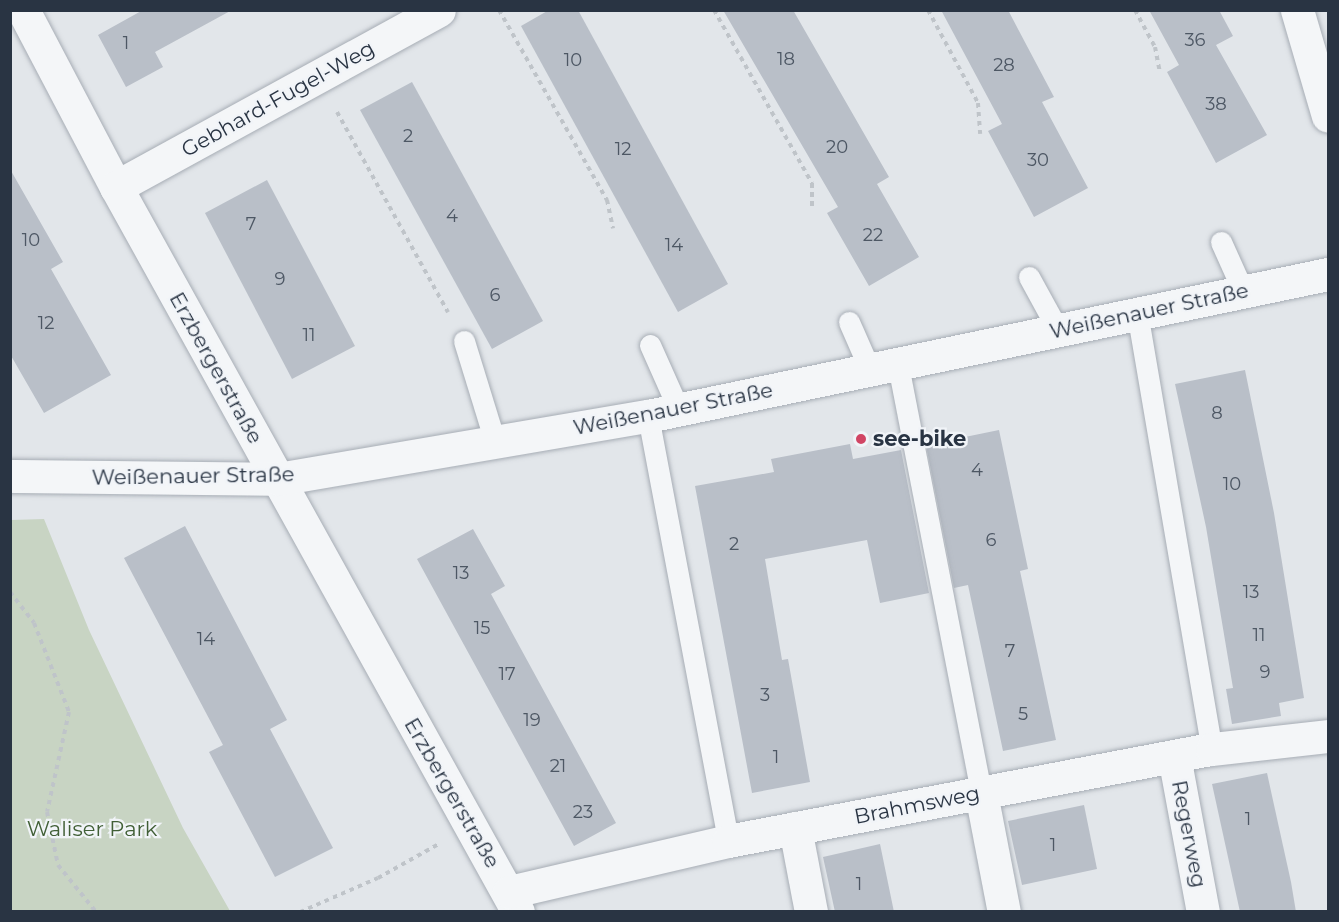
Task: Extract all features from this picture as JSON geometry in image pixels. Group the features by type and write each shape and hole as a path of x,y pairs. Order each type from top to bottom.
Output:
{"street":[{"name":"Erzbergerstraße","path":"23,10 116,188 469,828 514,902"},
{"name":"Gebhard-Fugel-Weg","path":"116,188 440,10"},
{"path":"1297,10 1329,116"},
{"name":"Weißenauer Straße","path":"12,474 278,479 663,413 884,368 1137,312 1329,274"},
{"name":"Brahmsweg","path":"514,902 728,841 1212,749 1329,736"},
{"name":"Regerweg","path":"1174,756 1203,912"},
{"path":"981,793 1004,912"},
{"path":"795,828 811,912"}],"lane":[{"path":"1221,242 1243,291"},
{"path":"1029,277 1058,330"},
{"path":"1137,312 1212,749"},
{"path":"849,322 884,368 981,793"},
{"path":"464,341 495,442"},
{"path":"650,345 663,413 728,841"}],"path":[{"path":"499,10 607,200 613,228"},
{"path":"714,10 812,183 812,207"},
{"path":"928,10 978,103 980,134"},
{"path":"1135,10 1155,47 1160,74"},
{"path":"317,77 464,341"},
{"path":"10,592 34,623 69,712 47,812 58,865 96,912"},
{"path":"300,912 378,878 469,828"}],"green space":[{"name":"Waliser Park","path":"44,519 89,630 183,828 230,911 11,911 11,520"}],"building":[{"path":"143,10 232,10 155,52 163,67 126,87 98,35"},
{"path":"549,10 578,10 728,284 678,312 521,26"},
{"path":"723,10 793,10 889,177 877,184 919,257 869,286 827,213 838,207"},
{"path":"941,10 1008,10 1054,97 1042,102 1088,188 1034,217 988,131 1002,124"},
{"path":"1149,10 1219,10 1233,36 1216,45 1267,135 1216,163 1167,72 1179,65"},
{"path":"412,82 543,321 492,349 360,110"},
{"path":"10,169 63,262 51,269 111,375 44,413 10,354"},
{"path":"267,180 355,346 292,379 205,213"},
{"path":"1245,370 1274,513 1304,698 1279,703 1281,716 1232,724 1226,689 1233,688 1206,527 1175,384"},
{"path":"999,430 1028,569 1020,571 1056,740 1003,751 968,585 954,588 926,445"},
{"path":"850,444 853,459 901,450 929,593 880,603 867,540 765,559 782,660 788,659 810,782 752,793 695,486 774,472 771,459"},
{"path":"185,526 287,720 270,729 333,848 275,877 209,752 223,745 124,558"},
{"path":"473,529 505,586 491,594 616,823 574,846 417,559"},
{"path":"1267,773 1296,912 1240,912 1212,784"},
{"path":"1084,805 1097,869 1022,885 1008,821"},
{"path":"880,844 894,912 835,912 823,857"}],"place":[{"name":"see-bike","path":"861,439"}]}
